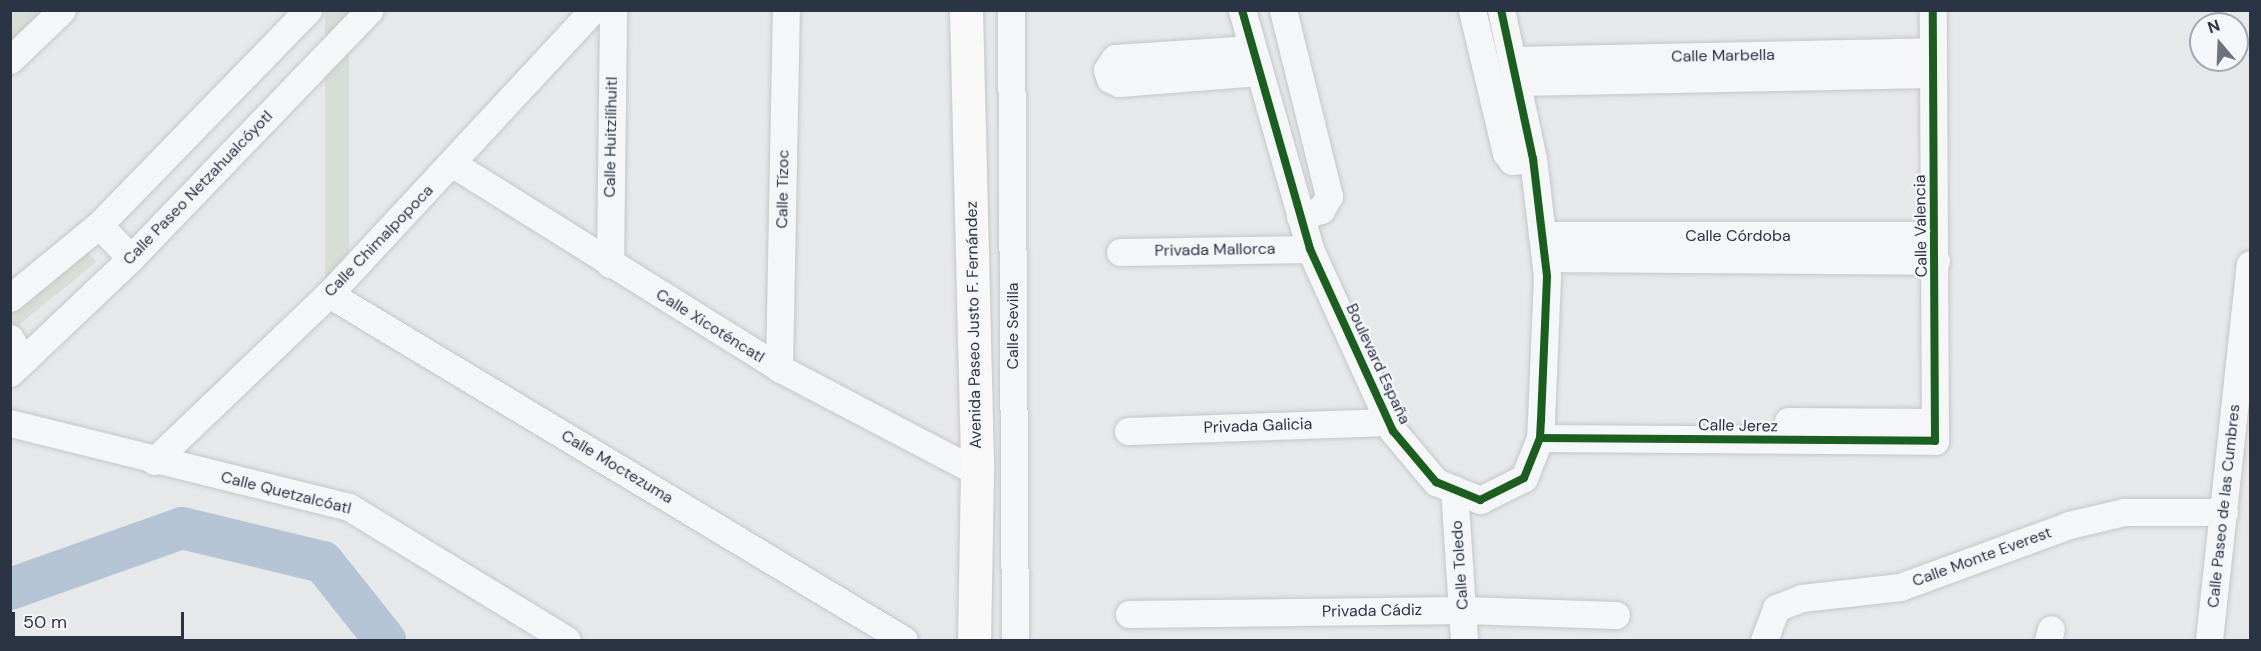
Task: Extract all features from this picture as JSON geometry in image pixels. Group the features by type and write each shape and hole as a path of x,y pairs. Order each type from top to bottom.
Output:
{"street":[{"path":"10,60 62,10"},
{"path":"10,298 99,225 308,10"},
{"name":"Calle Paseo Netzahualcóyotl","path":"15,357 131,258 370,10"},
{"name":"Calle Chimalpopoca","path":"154,461 329,294 453,164 593,10"},
{"name":"Calle Huitzilíhuitl","path":"610,264 613,10"},
{"name":"Calle Tízoc","path":"779,368 786,10"},
{"name":"Avenida Paseo Justo F. Fernández","path":"966,10 977,472 974,640"},
{"name":"Calle Sevilla","path":"1011,10 1015,640"},
{"name":"Boulevard España","path":"1242,10 1310,249 1389,422 1436,482 1480,500 1524,478 1541,429 1544,246 1533,159 1501,10"},
{"path":"1283,10 1329,196 1321,210 1300,216"},
{"path":"1472,10 1506,153 1512,161 1533,159"},
{"name":"Calle Valencia","path":"1918,10 1925,63 1927,431"},
{"name":"Calle Valencia","path":"1925,63 1933,10"},
{"name":"Calle Marbella","path":"1515,71 1925,63"},
{"name":"Calle Xicoténcatl","path":"453,164 779,368 977,472"},
{"path":"99,225 131,258"},
{"name":"Calle Córdoba","path":"1544,246 1927,248"},
{"name":"Privada Mallorca","path":"1120,252 1310,249"},
{"name":"Calle Paseo de las Cumbres","path":"2209,640 2250,264"},
{"name":"Calle Moctezuma","path":"329,294 904,640"},
{"name":"Privada Galicia","path":"1128,431 1389,422"},
{"name":"Calle Quetzalcóatl","path":"10,423 154,461 349,507 567,640"},
{"name":"Calle Jerez","path":"1541,429 1927,431"},
{"name":"Calle Toledo","path":"1454,489 1464,610 1464,640"},
{"name":"Calle Monte Everest","path":"1764,640 1776,608 1802,598 1900,587 2069,525 2124,512 2224,512"},
{"name":"Privada Cádiz","path":"1129,614 1464,610 1616,615"}],"shaded area":[{"path":"13,11 42,11 11,43 11,17"},
{"path":"325,11 349,11 349,303 325,303"},
{"path":"88,252 96,262 16,327 10,319 10,315"}],"waterway":[{"path":"10,589 182,528 323,562 385,640"}],"cycle path":[{"path":"1242,10 1310,249 1393,431 1436,482 1480,500 1524,478 1540,438 1541,420 1547,276 1533,159 1501,10"},
{"path":"1540,438 1935,441 1933,10"}]}
